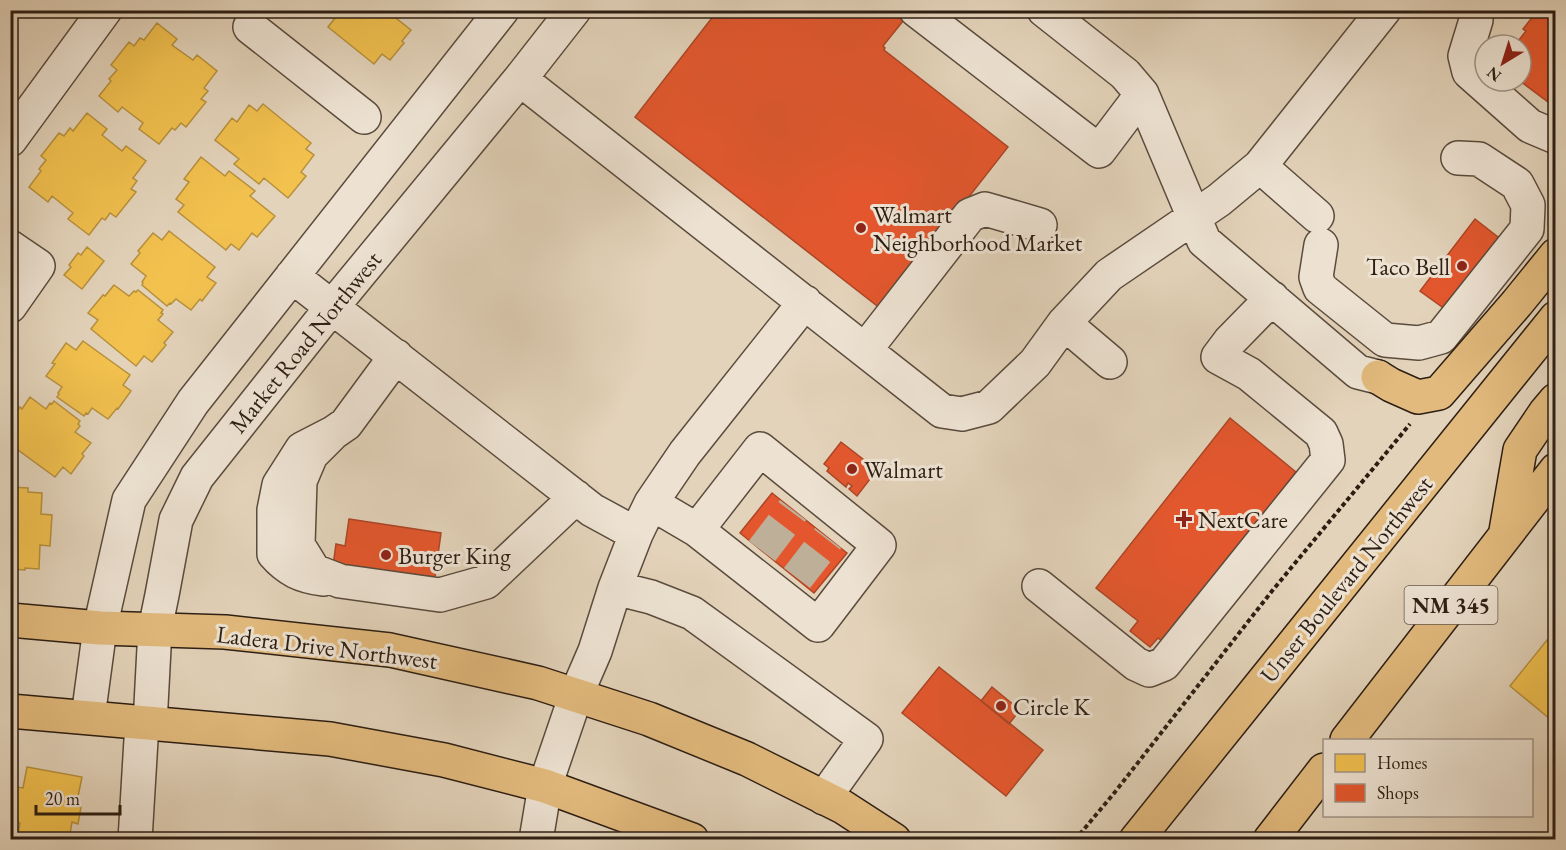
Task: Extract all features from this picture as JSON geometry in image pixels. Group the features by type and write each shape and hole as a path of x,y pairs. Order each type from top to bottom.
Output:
{"main road":[{"path":"1378,376 1391,385 1418,397 1439,393 1556,255"},
{"name":"Unser Boulevard Northwest","path":"1136,840 1556,318"},
{"path":"1505,536 1520,450 1556,400"},
{"name":"NM 345","path":"1349,739 1556,470"},
{"name":"Ladera Drive Northwest","path":"10,620 100,628 225,632 390,650 538,683 649,719 747,759 843,807 894,840"},
{"path":"10,711 330,739 444,760 545,786 692,840"},
{"path":"1270,840 1323,771"}],"street":[{"path":"10,140 105,10"},
{"name":"Market Road Northwest","path":"88,717 100,628 129,500 193,402 502,10"},
{"path":"916,10 1099,151 1142,94"},
{"path":"1044,10 1125,74 1142,94 1204,241 1358,372 1378,376"},
{"path":"520,79 942,411 962,414 989,407 1035,363 1064,323 1109,275 1219,200 1260,166 1384,10"},
{"name":"Market Road Northwest","path":"135,840 156,629 176,520 197,477 332,307 520,79 564,14"},
{"path":"247,16 364,117"},
{"path":"1476,20 1465,56 1469,72 1530,126 1556,137"},
{"path":"1260,166 1319,231 1316,278 1320,288 1385,340 1419,343 1441,337 1527,229 1528,205 1517,184 1479,159 1458,158"},
{"path":"865,350 970,215 985,209 1040,225"},
{"path":"10,247 38,266 10,306"},
{"path":"292,276 592,510 636,534"},
{"path":"1039,586 1136,664 1149,670 1164,664 1328,460 1326,444 1321,433 1249,374 1218,357 1230,341 1272,298"},
{"path":"536,840 545,786 576,695 595,651 615,588 636,534 651,503 686,453 806,302"},
{"path":"1064,323 1110,362"},
{"path":"396,356 346,424 302,449 279,485 274,510 274,554 284,565 305,576 440,595 486,582 576,497"},
{"path":"651,503 697,530 755,560 789,588 818,625 879,545 836,528 802,500 760,449 697,530"},
{"path":"615,588 651,597 692,613 866,739 824,798"}],"path":[{"path":"1075,840 1272,591 1412,423 1426,396"}],"building: Homes":[{"path":"327,10 399,10 396,18 411,30 390,60 382,54 374,64 328,27 335,18"},
{"path":"157,23 177,39 172,45 193,60 197,55 217,71 204,88 208,91 201,99 206,102 186,127 181,123 175,130 172,128 159,144 139,129 143,123 122,107 118,112 99,96 117,70 111,65 129,42 134,46 140,38 144,40"},
{"path":"263,104 311,143 306,149 314,155 301,172 306,176 288,198 264,178 259,184 234,164 239,159 215,140 232,118 237,122 249,105 257,111"},
{"path":"87,113 107,129 102,135 122,151 126,146 146,161 133,178 137,181 131,189 136,192 116,217 110,213 105,220 102,218 89,235 68,219 73,213 52,196 48,202 29,187 46,160 41,156 59,133 64,136 70,128 73,131"},
{"path":"201,157 225,176 229,171 255,191 250,196 275,216 257,237 252,233 239,250 231,244 226,250 178,212 184,205 176,199 189,182 184,179"},
{"path":"169,231 215,267 207,277 216,283 202,301 200,299 191,310 176,299 167,306 142,285 146,276 131,264 140,253 138,251 153,233 162,240"},
{"path":"87,247 104,261 82,289 64,275 78,253 81,255"},
{"path":"114,285 129,296 138,290 163,310 158,320 173,332 152,362 144,356 136,366 91,329 98,320 88,313"},
{"path":"83,341 130,375 123,385 131,391 108,419 92,408 84,416 57,397 62,387 46,376 66,343 76,350"},
{"path":"30,397 46,409 54,401 80,421 78,424 80,426 75,432 91,443 71,474 63,467 55,477 10,444 10,439 15,433 10,430 10,420 20,407 22,409"},
{"path":"10,487 28,488 28,492 42,493 41,514 52,515 50,546 40,545 39,569 10,569"},
{"path":"1547,640 1556,647 1556,724 1510,686"},
{"path":"27,767 82,777 76,806 81,807 78,824 72,822 69,840 17,839 20,823 10,821 10,786 23,788"}],"building: Shops":[{"name":"Walmart Neighborhood Market","path":"718,10 890,10 903,21 883,46 884,50 1008,147 881,309 635,117"},
{"path":"1538,10 1556,10 1556,108 1533,91 1533,33 1524,33 1526,31 1523,29"},
{"name":"Taco Bell","path":"1475,219 1503,241 1449,312 1420,291"},
{"path":"1230,418 1296,472 1163,642 1158,638 1150,647 1130,631 1138,621 1096,588"},
{"name":"Walmart","path":"841,442 877,470 857,496 849,489 852,486 848,483 846,487 827,471 829,468 824,464"},
{"name":"Walmart","path":"772,493 847,553 814,593 740,533"},
{"name":"Burger King","path":"349,519 441,533 435,577 412,574 411,581 333,566 336,544 345,546"},
{"name":"Circle K","path":"939,667 1043,750 1006,796 902,713"},
{"name":"Circle K","path":"992,687 1020,710 1009,724 981,701"}],"tunnel":[{"path":"762,551 793,510"},
{"path":"797,578 828,538"}],"place":[{"name":"Walmart Neighborhood Market","path":"861,228"},
{"name":"Taco Bell","path":"1462,266"},
{"name":"Walmart","path":"852,469"},
{"name":"NextCare","path":"1184,519"},
{"name":"Burger King","path":"386,555"},
{"name":"Circle K","path":"1001,706"}]}
